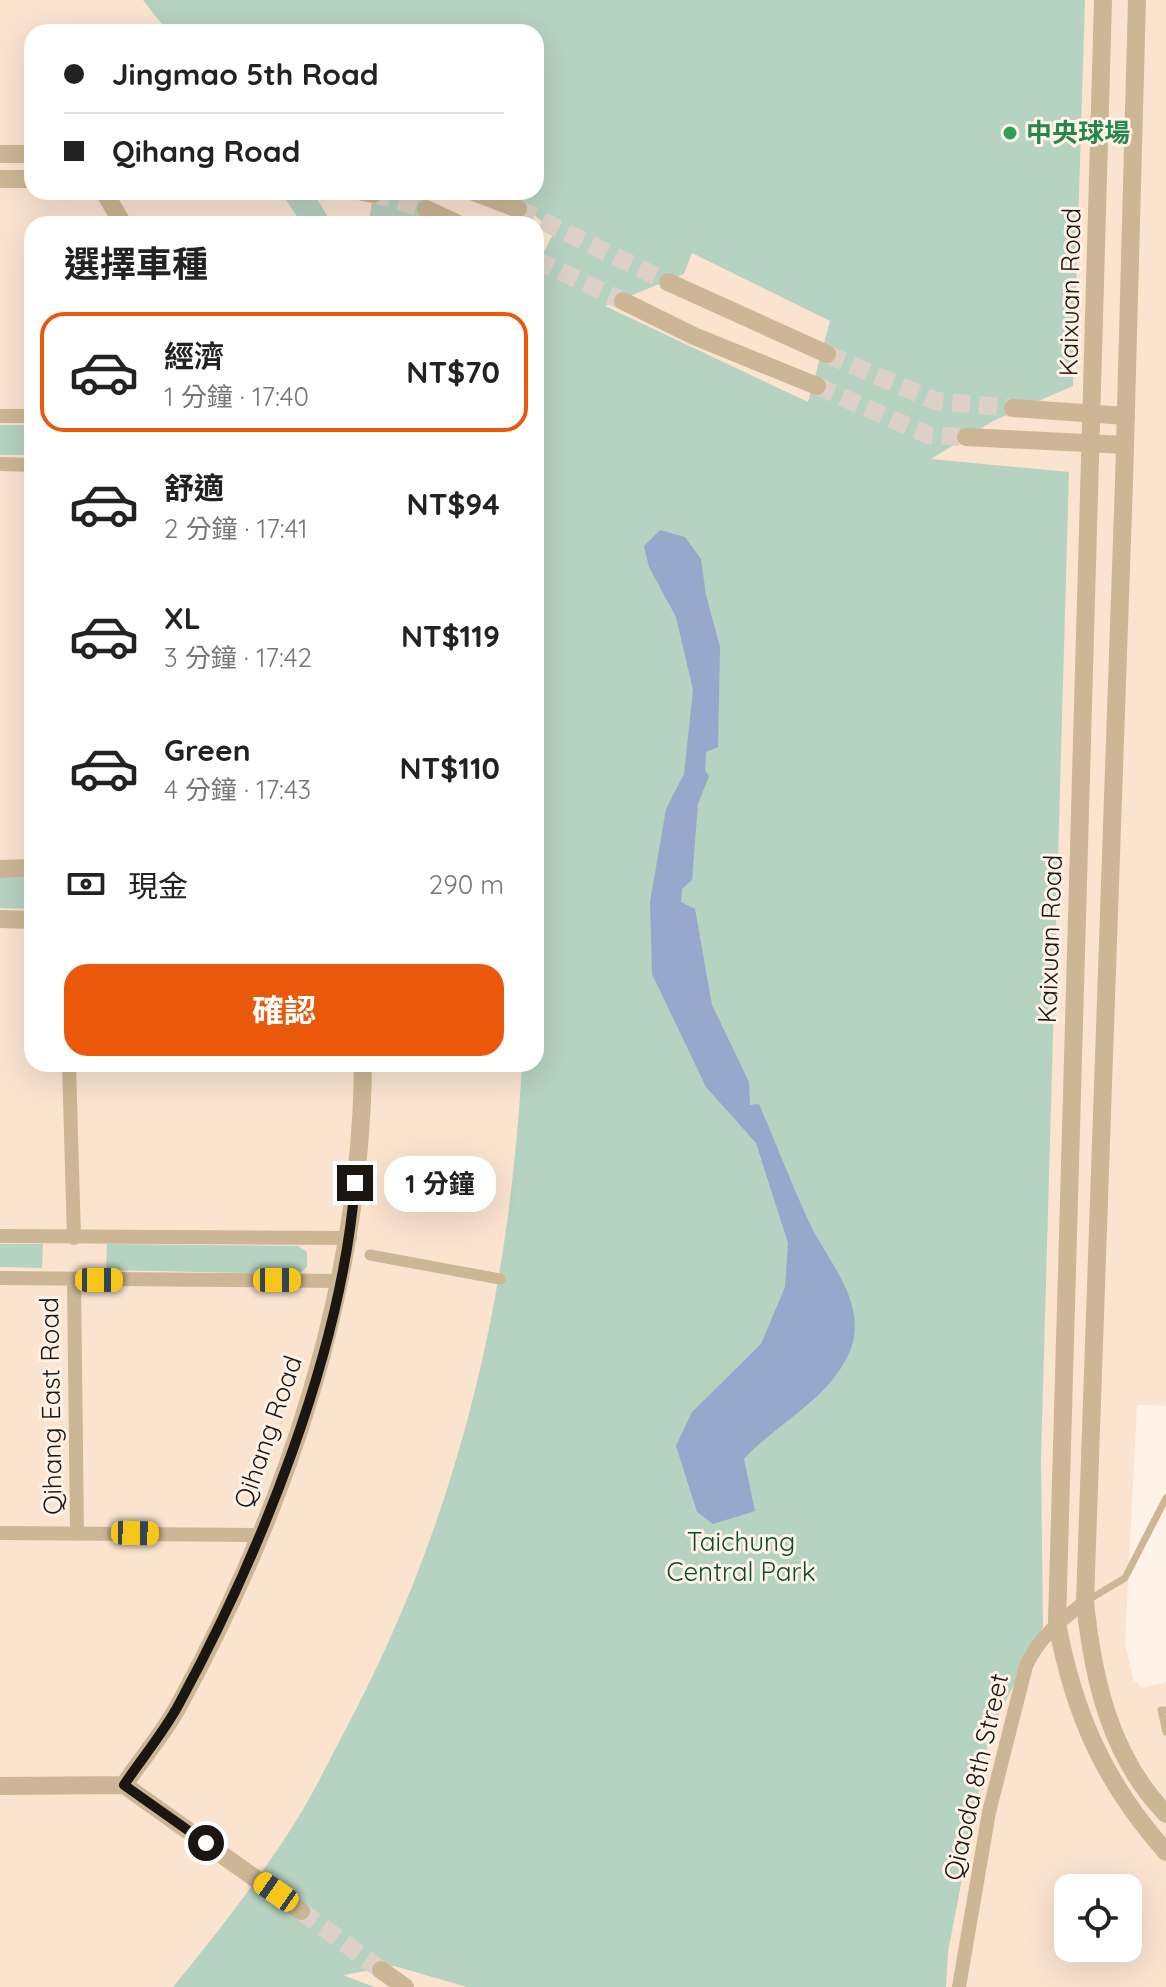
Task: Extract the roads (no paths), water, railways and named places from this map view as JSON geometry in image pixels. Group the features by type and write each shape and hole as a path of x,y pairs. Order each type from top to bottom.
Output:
{"street":[{"name":"Kaixuan Road","path":"1103,0 1093,441 1057,1623 1088,1737 1115,1786 1166,1852"},
{"path":"1137,0 1126,416 1085,1602 1090,1649 1114,1734 1133,1771 1166,1814"},
{"path":"0,154 24,154"},
{"path":"0,179 24,179"},
{"path":"495,200 518,209"},
{"path":"426,209 441,216"},
{"path":"668,282 827,354"},
{"path":"623,301 694,336 817,386"},
{"path":"1013,408 1126,416"},
{"path":"0,416 24,416"},
{"path":"966,437 1125,445"},
{"path":"0,464 24,465"},
{"path":"0,869 24,868"},
{"path":"0,919 24,920"},
{"path":"69,1072 74,1238"},
{"name":"Qihang Road","path":"124,1785 178,1706 260,1535 322,1355 350,1238 362,1072"},
{"path":"0,1236 350,1238"},
{"path":"370,1255 500,1279"},
{"path":"0,1278 341,1281"},
{"name":"Qihang East Road","path":"74,1280 77,1532"},
{"path":"0,1533 260,1535"},
{"name":"Qiaoda 8th Street","path":"959,1987 989,1812 1018,1693 1035,1646 1057,1623 1085,1602"},
{"path":"0,1786 124,1785 301,1911"},
{"path":"381,1970 405,1987"}],"lane":[{"path":"1085,1602 1125,1578 1166,1498"},
{"path":"1166,1710 1161,1710 1166,1732"}],"water":[{"path":"660,530 685,537 701,559 706,595 720,647 718,747 706,752 705,770 709,776 698,804 692,880 682,889 681,902 695,909 712,1005 749,1082 750,1105 759,1104 809,1222 843,1283 854,1316 850,1351 830,1383 744,1459 755,1511 713,1524 697,1512 676,1446 692,1412 761,1344 785,1287 788,1243 756,1143 706,1087 652,974 650,902 666,809 684,774 693,690 676,617 649,567 644,546"}],"tunnel":[{"path":"394,200 426,209"},
{"path":"518,209 532,216"},
{"path":"544,222 668,282"},
{"path":"544,264 623,301"},
{"path":"827,354 935,401 1013,408"},
{"path":"817,386 928,435 966,437"},
{"path":"301,1911 381,1970"}],"place":[{"name":"中央球場","path":"1010,133"}],"park label":[{"name":"Taichung Central Park","path":"741,1557"}]}
